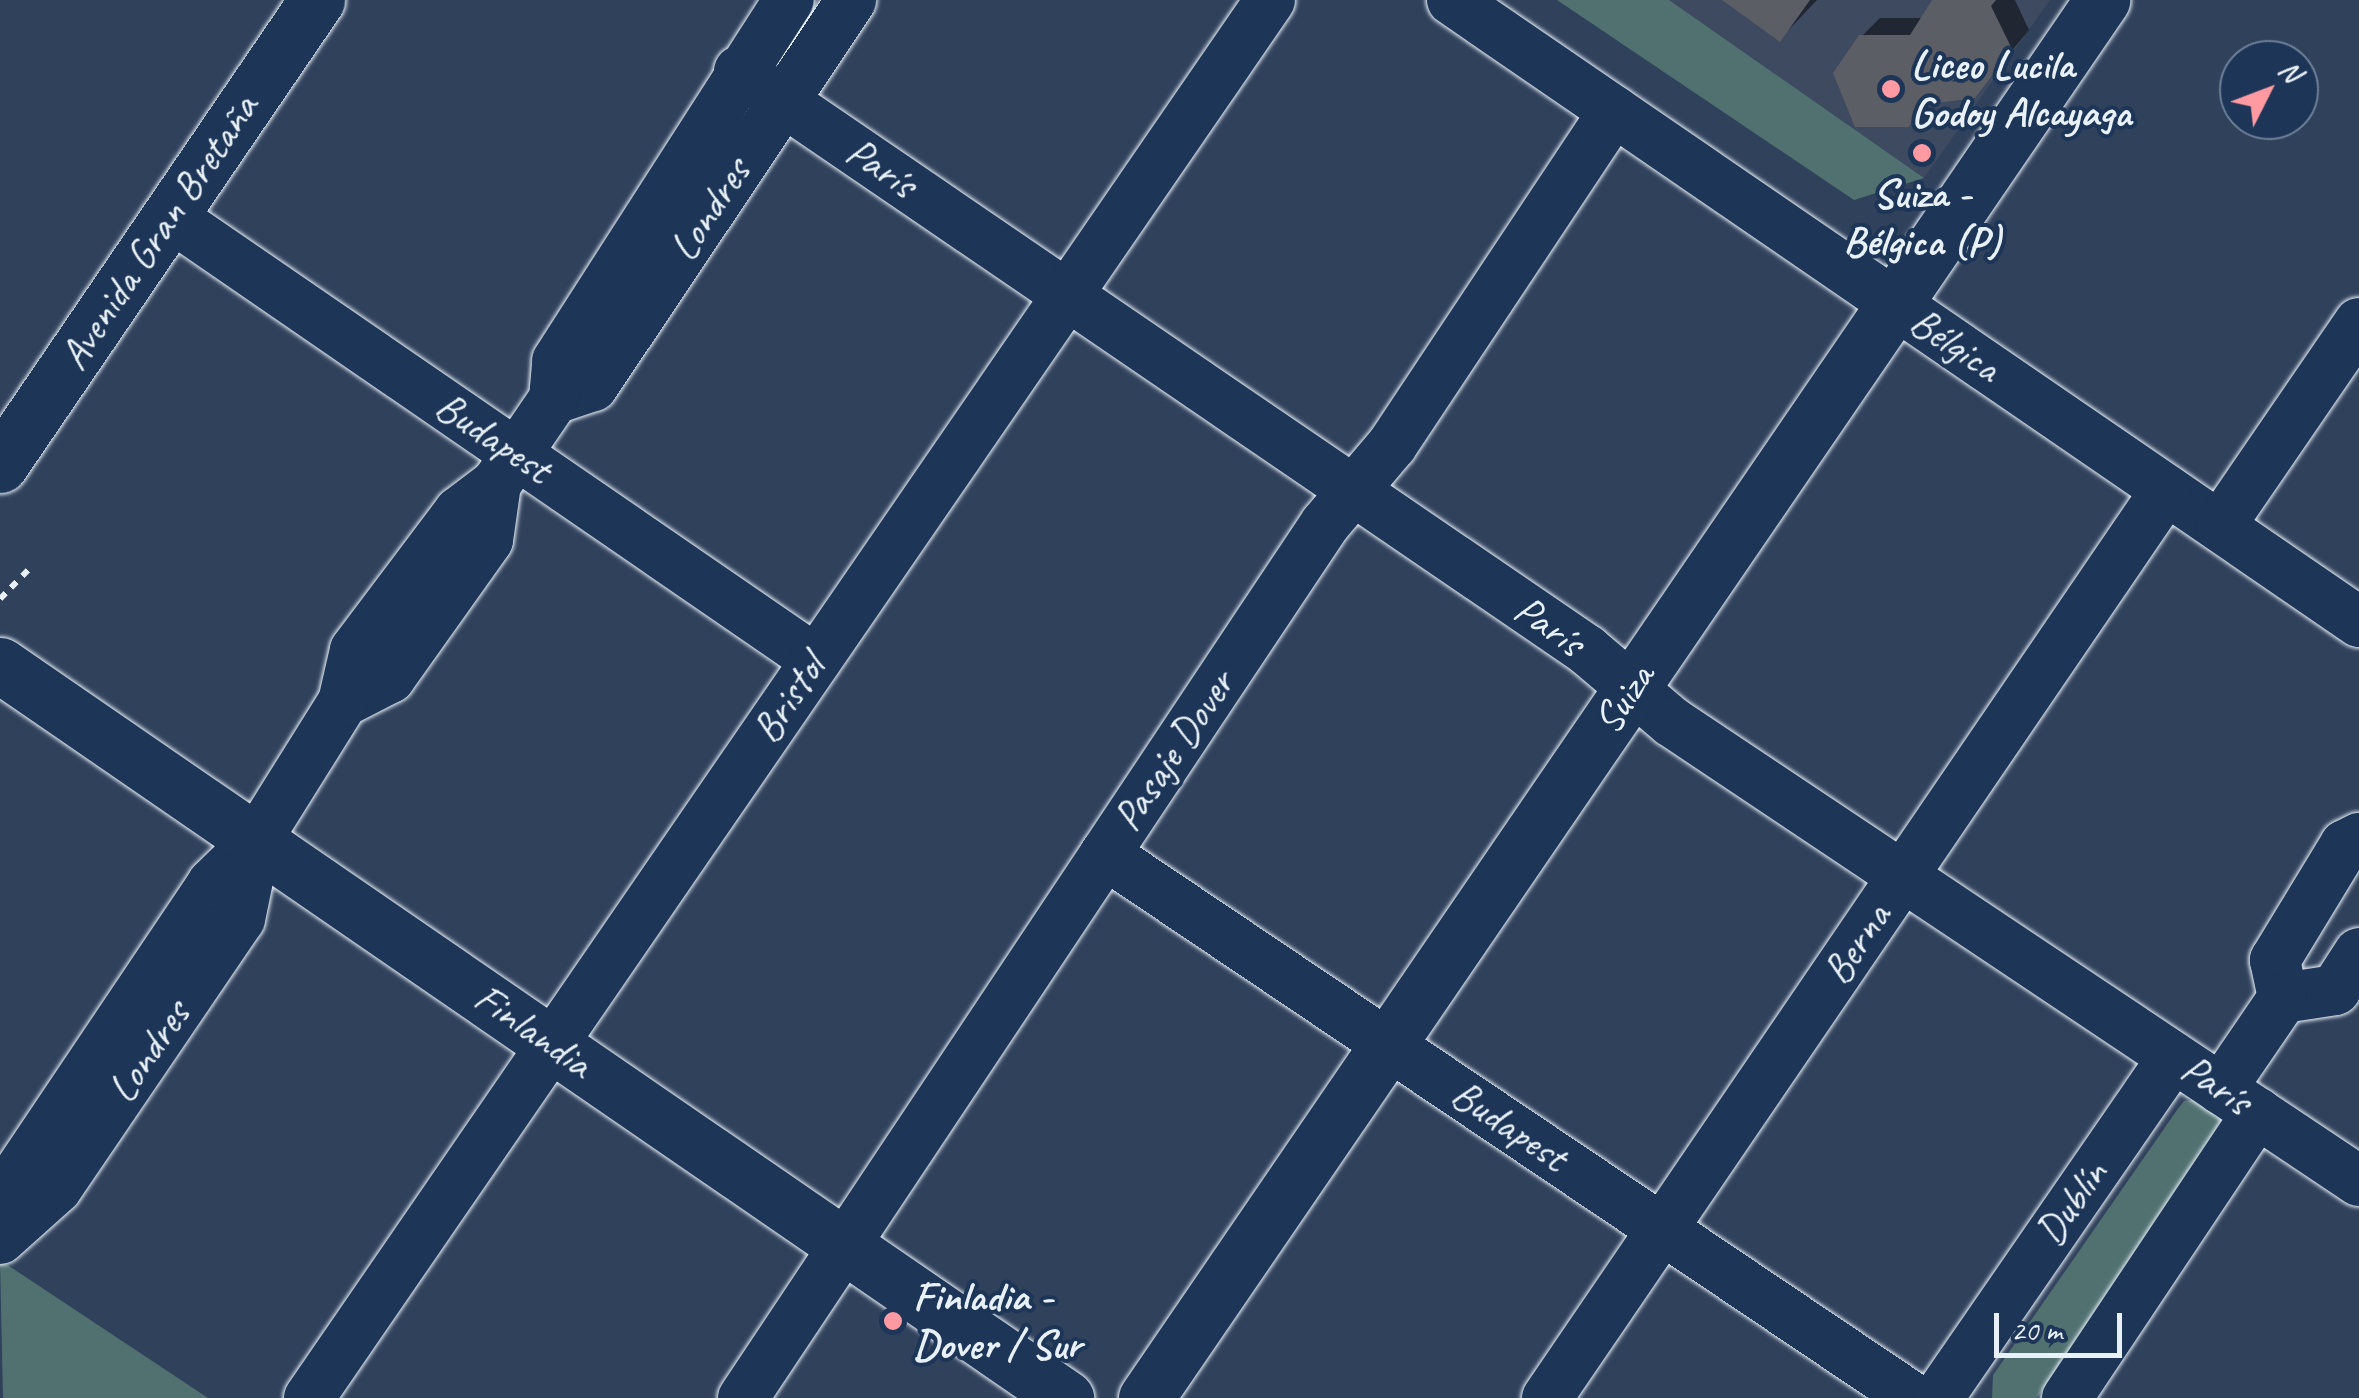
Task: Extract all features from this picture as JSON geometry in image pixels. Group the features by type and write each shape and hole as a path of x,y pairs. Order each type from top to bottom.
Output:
{"street":[{"name":"Avenida Gran Bretaña","path":"0,465 318,0"},
{"name":"Londres","path":"0,1200 212,884 256,841 343,702 390,678 488,540 507,469 554,399 557,362 739,71 790,0"},
{"name":"Londres","path":"554,399 594,386 851,0"},
{"name":"Bristol","path":"309,1398 1270,0"},
{"name":"Bélgica","path":"1452,0 2359,622"},
{"name":"Suiza","path":"1146,1398 2102,0"},
{"name":"París","path":"739,71 1587,650 1672,722 2359,1180"},
{"name":"Pasaje Dover","path":"743,1398 1325,524 1392,446 1614,111"},
{"name":"Budapest","path":"170,216 507,469 816,660"},
{"path":"2220,526 2359,323"},
{"name":"Berna","path":"1547,1398 2166,490"},
{"name":"Finlandia","path":"0,665 1066,1398"},
{"path":"2067,1398 2239,1101 2283,998 2275,960 2345,846 2359,838"},
{"name":"Londres","path":"0,1240 58,1188 240,919 256,841"},
{"name":"Budapest","path":"1106,854 1913,1398"},
{"path":"2283,998 2335,990 2359,953"},
{"name":"Dublín","path":"1938,1398 2173,1057"}],"path":[{"path":"0,597 33,564"}],"shaded area":[{"name":"Liceo Lucila Godoy Alcayaga","path":"1669,0 2050,0 1924,178"}],"green space":[{"path":"1557,0 1669,0 1924,178 1854,200"},
{"path":"2202,1099 2218,1104 2223,1127 2037,1398 1992,1398 1993,1375 2177,1110 2184,1101"},
{"path":"0,1260 208,1398 3,1398"}],"building":[{"path":"1722,0 1810,0 1780,42"},
{"path":"1932,0 1996,0 1991,6 2012,49 1975,98 1921,105 1909,127 1855,127 1833,73 1859,35 1910,35"}],"place":[{"name":"Liceo Lucila Godoy Alcayaga","path":"1891,89"},
{"name":"Suiza - Bélgica (P)","path":"1922,153"},
{"name":"Finladia - Dover / Sur","path":"893,1321"}]}
